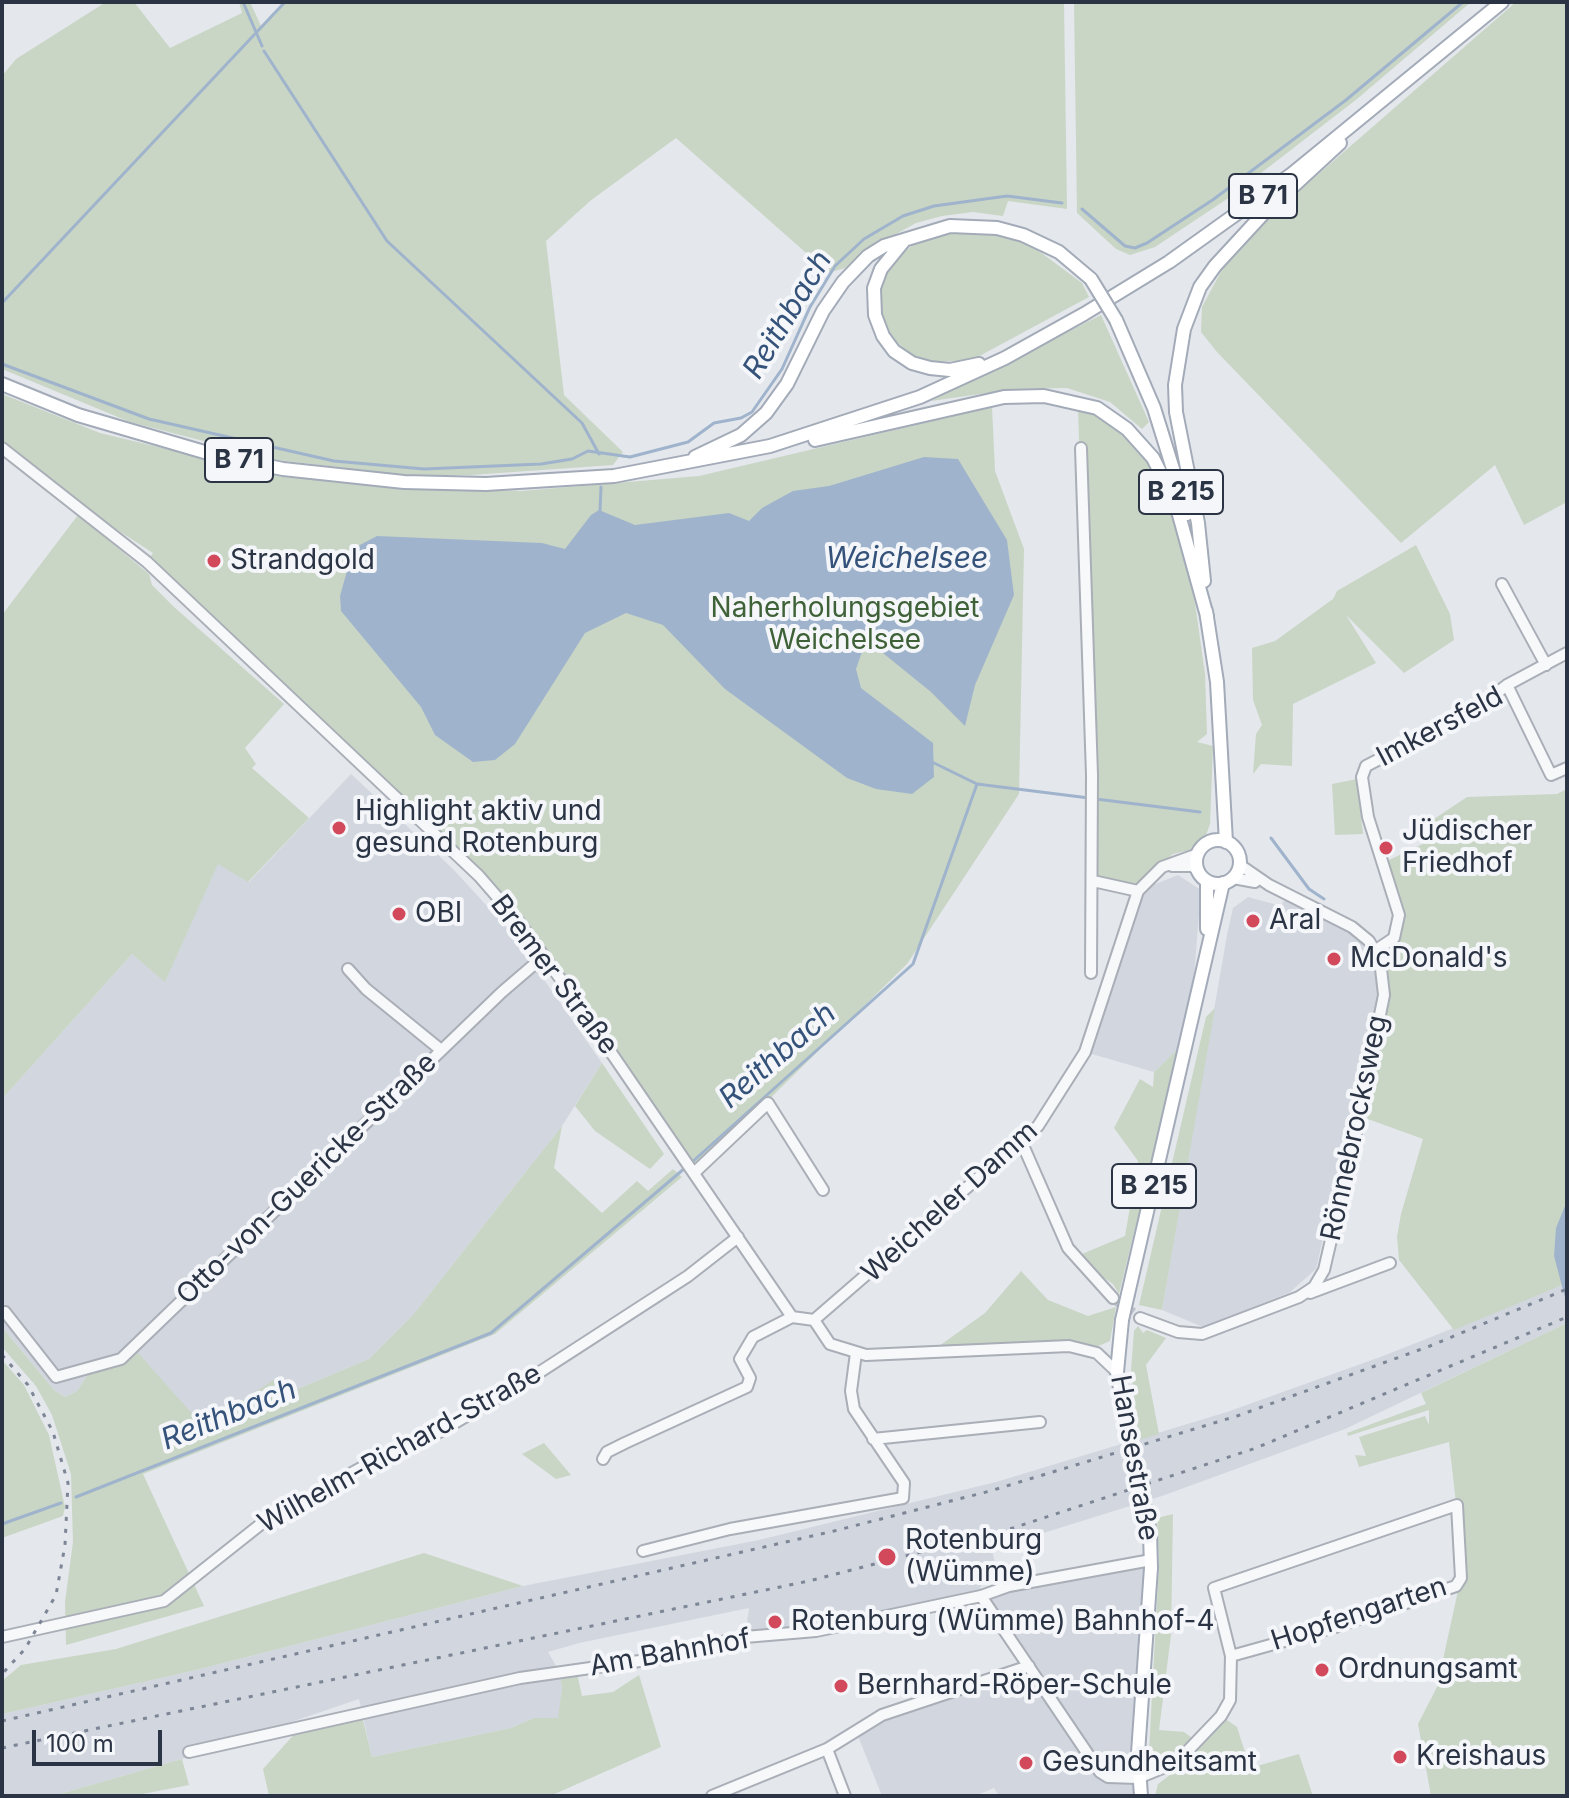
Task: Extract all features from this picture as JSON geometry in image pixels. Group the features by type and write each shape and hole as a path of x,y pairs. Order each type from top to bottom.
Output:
{"main road":[{"name":"B 71","path":"2,384 137,435 218,456 327,475 404,482 486,484 652,471 770,446 881,412 1005,358 1169,262 1354,126 1502,2"},
{"path":"1207,616 1198,523 1176,412 1175,385 1184,329 1200,287 1215,266 1263,214 1328,157 1354,126"},
{"name":"B 215","path":"906,238 950,226 997,228 1023,235 1059,252 1091,279 1116,320 1175,469 1193,537 1217,682 1221,762 1219,842"},
{"path":"906,238 890,254 874,288 875,315 894,351 912,363 950,370 1005,358"},
{"path":"652,471 712,451 741,435 766,413 787,384 823,311 843,282 868,256 906,238"},
{"path":"770,446 825,439 1004,397 1044,396 1097,408 1127,429 1153,458 1176,504 1207,616"},
{"path":"1219,842 1236,850 1240,865 1228,881 1207,881 1198,870 1198,854 1219,842"},
{"name":"Hansestraße","path":"1207,881 1207,956"},
{"name":"Hansestraße","path":"1138,1778 1151,1560 1150,1532 1117,1372 1122,1320 1207,956 1228,881"},
{"name":"B 215","path":"1138,1778 1141,1796"}],"street":[{"name":"Bremer Straße","path":"2,448 147,562 479,876 544,956 792,1317"},
{"path":"1081,448 1092,790 1091,973"},
{"path":"1502,584 1546,665"},
{"path":"1507,685 1567,653"},
{"name":"Imkersfeld","path":"1376,950 1394,938 1399,915 1386,866 1371,828 1362,777 1366,766 1475,710 1507,685 1551,775 1567,768"},
{"name":"Weicheler Damm","path":"814,1320 1022,1143 1054,1105 1085,1052 1138,891 1162,867 1198,854"},
{"path":"1162,867 1185,865 1198,870"},
{"path":"1240,865 1269,885 1352,927 1376,950"},
{"path":"1093,881 1138,891"},
{"path":"1228,881 1269,885"},
{"name":"Rönnebrocksweg","path":"1299,1297 1314,1287 1324,1270 1357,1128 1384,995 1384,972 1376,950"},
{"name":"Otto-von-Guericke-Straße","path":"5,1312 56,1377 121,1359 441,1050 544,956"},
{"path":"348,969 366,989 441,1050"},
{"path":"690,1167 768,1103 823,1190"},
{"path":"1022,1143 1068,1248 1113,1298"},
{"name":"Wilhelm-Richard-Straße","path":"2,1637 164,1601 261,1524 316,1497 332,1484 372,1462 390,1458 436,1434 529,1379 688,1276 738,1237"},
{"name":"Rönnebrocksweg","path":"1140,1318 1178,1332 1202,1334 1390,1263"},
{"path":"603,1459 607,1452 747,1387 750,1378 740,1359 753,1337 792,1317 814,1320 830,1344 856,1353 877,1356 1069,1346 1097,1353 1117,1372"},
{"path":"643,1551 730,1529 899,1501 907,1489 851,1400 856,1353"},
{"path":"873,1439 1040,1422"},
{"name":"Hopfengarten","path":"1457,1505 1461,1578 1456,1586 1356,1620 1231,1656 1214,1588 1457,1505"},
{"name":"Am Bahnhof","path":"189,1752 520,1678 632,1664 726,1641 816,1631 981,1596 1009,1586 1151,1560"},
{"path":"981,1596 1100,1772 1108,1777 1138,1778 1177,1762 1221,1716 1230,1700 1231,1656"},
{"path":"712,1796 827,1749 882,1715 1029,1666"},
{"path":"827,1749 845,1796"}],"shaded area":[{"path":"351,774 453,869 510,931 602,1063 562,1126 413,1315 369,1359 293,1391 278,1378 202,1426 119,1366 89,1373 77,1391 65,1397 54,1390 2,1327 2,1099 132,954 165,981 218,863 249,882"},
{"path":"1178,875 1201,890 1194,977 1179,1048 1154,1072 1085,1052 1138,891"},
{"path":"1248,897 1281,906 1285,899 1350,933 1362,943 1376,966 1377,1000 1316,1269 1289,1293 1203,1327 1162,1310 1227,935 1233,908"},
{"path":"1567,1283 1567,1323 1345,1429 1162,1496 992,1549 995,1564 980,1588 981,1596 1151,1560 1141,1796 999,1796 994,1788 975,1796 882,1796 856,1731 882,1715 1028,1666 980,1596 868,1621 745,1637 749,1608 579,1643 548,1652 560,1673 559,1718 534,1718 511,1728 372,1757 359,1699 182,1759 53,1796 2,1796 2,1714 196,1670 523,1586 759,1540 996,1482 1227,1412 1383,1356"}],"green space":[{"path":"106,2 134,2 170,48 242,13 239,2 250,2 261,26 285,2 1064,2 1067,209 1008,201 1003,216 973,212 942,216 916,223 862,253 845,268 824,274 822,267 676,138 590,201 546,241 564,395 623,452 613,465 471,475 406,475 277,460 130,422 2,369 2,76 16,59"},
{"path":"1074,2 1471,2 1357,99 1230,197 1155,247 1130,255 1116,249 1077,213"},
{"path":"1516,2 1567,2 1567,502 1524,525 1495,465 1401,543 1217,352 1201,332 1202,307 1230,255 1268,218"},
{"path":"943,233 1005,236 1032,246 1082,283 1089,297 972,360 933,362 908,353 890,335 884,322 878,302 879,286 895,258 919,241"},
{"path":"1101,315 1149,422 1142,429 1110,402 1067,388 1015,389 931,401"},
{"name":"Naherholungsgebiet Weichelsee","path":"2,394 100,433 283,477 406,487 521,491 699,476 992,407 995,471 1024,549 1019,794 907,964 694,1173 567,988 479,876 147,562 153,553 2,455"},
{"path":"1078,407 1098,413 1134,445 1162,480 1175,513 1195,603 1205,674 1207,734 1197,742 1213,746 1210,824 1205,838 1190,850 1173,854 1130,888 1093,881"},
{"path":"78,515 149,574 152,585 174,607 284,704 245,748 256,764 252,768 309,818 248,882 218,864 165,982 132,954 2,1099 2,615"},
{"path":"1416,545 1450,614 1454,640 1404,673 1346,615 1376,663 1293,704 1292,766 1261,764 1253,774 1256,734 1262,725 1253,700 1252,648 1275,641 1333,599 1337,591"},
{"path":"1357,779 1363,834 1335,835 1332,784"},
{"path":"1567,789 1567,1283 1454,1330 1399,1260 1397,1237 1401,1214 1423,1139 1365,1118 1388,1005 1387,952 1401,937 1402,906 1387,861 1433,839 1428,823 1467,797 1557,794"},
{"path":"1215,1008 1162,1310 1139,1305 1206,1017"},
{"path":"1179,1048 1119,1294 1113,1284 1094,1271 1082,1254 1125,1236 1138,1161 1114,1128 1140,1079 1153,1087 1154,1072"},
{"path":"602,1063 664,1154 650,1169 595,1131 575,1106"},
{"path":"562,1126 554,1168 602,1213 637,1181 648,1191 673,1169 682,1177 495,1334 143,1474 204,1606 66,1645 65,1602 73,1542 71,1474 52,1415 36,1386 2,1347 2,1327 54,1390 65,1397 77,1391 89,1373 119,1366 138,1353 203,1426 278,1377 293,1391 369,1359 413,1315"},
{"path":"1021,1271 1048,1300 1088,1316 1116,1307 1110,1341 1089,1350 928,1354 985,1313"},
{"path":"1567,1323 1567,1796 1431,1796 1418,1724 1437,1687 1461,1577 1461,1546 1449,1442 1359,1467 1355,1455 1366,1456 1359,1437 1425,1416 1429,1425 1429,1410 1348,1436 1347,1433 1426,1404 1421,1393"},
{"path":"1138,1326 1143,1333 1147,1330 1166,1338 1146,1365 1159,1434 1139,1440 1131,1370 1134,1331"},
{"path":"2,1360 24,1385 49,1435 65,1507 63,1516 2,1538"},
{"path":"544,1443 571,1475 556,1479 522,1454"},
{"path":"1173,1514 1171,1635 1159,1730 1184,1732 1192,1738 1174,1753 1156,1757 1149,1752 1159,1562 1157,1518"},
{"path":"424,1553 523,1586 196,1670 2,1714 2,1681 21,1665 116,1649"},
{"path":"576,1669 582,1696 613,1692 639,1675 661,1747 550,1796 269,1796 263,1769 298,1730 362,1716 372,1757 511,1728 534,1718 558,1718 562,1689 560,1673"},
{"path":"1224,1718 1237,1727 1250,1768 1299,1754 1313,1796 1155,1796 1158,1784 1182,1766"},
{"path":"182,1759 189,1785 132,1796 53,1796"}],"water":[{"name":"Weichelsee","path":"924,457 958,459 1007,540 1014,595 975,685 965,726 931,692 878,649 863,649 856,669 861,688 933,743 934,777 912,794 876,789 847,778 725,689 663,625 626,613 585,633 515,744 495,760 473,762 435,735 421,707 341,611 340,596 350,560 358,546 377,536 542,543 565,549 591,515 599,510 635,525 729,513 749,521 762,508 793,491 829,486"},
{"path":"1567,1201 1567,1305 1554,1256 1556,1228"}],"waterway":[{"path":"243,2 262,46"},
{"path":"2,303 285,2"},
{"name":"Reithbach","path":"1082,209 1125,246 1135,248 1147,243 1214,199 1346,100 1463,2"},
{"path":"264,51 387,241 582,423 599,454"},
{"path":"2,364 149,419 334,461 424,469 541,464 572,459 588,451 630,457 688,442 714,423 741,418 752,412 782,369 810,307 835,266 864,239 903,216 934,206 1007,196 1062,203"},
{"name":"Reithbach","path":"600,511 601,487"},
{"name":"Reithbach","path":"691,1163 913,964 977,784 932,762"},
{"path":"977,784 1089,798"},
{"path":"1096,799 1200,812"},
{"path":"1271,838 1309,889 1324,899"},
{"name":"Reithbach","path":"76,1497 491,1333 685,1168"},
{"name":"Reithbach","path":"2,1524 61,1503"}],"tunnel":[{"path":"1113,1298 1140,1318"}],"railway":[{"path":"2,1721 834,1531 990,1491 1237,1416 1430,1346 1567,1289"},
{"path":"2,1748 809,1581 1013,1528 1256,1448 1567,1317"},
{"path":"2,1355 28,1385 53,1432 68,1483 65,1545 56,1595 25,1649 2,1674"}],"place":[{"name":"Strandgold","path":"214,561"},
{"name":"Highlight aktiv und gesund Rotenburg","path":"339,828"},
{"name":"Jüdischer Friedhof","path":"1386,848"},
{"name":"OBI","path":"399,914"},
{"name":"Aral","path":"1253,921"},
{"name":"McDonald's","path":"1334,959"},
{"name":"Rotenburg (Wümme)","path":"887,1557"},
{"name":"Rotenburg (Wümme) Bahnhof-4","path":"775,1622"},
{"name":"Ordnungsamt","path":"1322,1670"},
{"name":"Bernhard-Röper-Schule","path":"841,1686"},
{"name":"Kreishaus","path":"1400,1757"},
{"name":"Gesundheitsamt","path":"1026,1763"}]}
